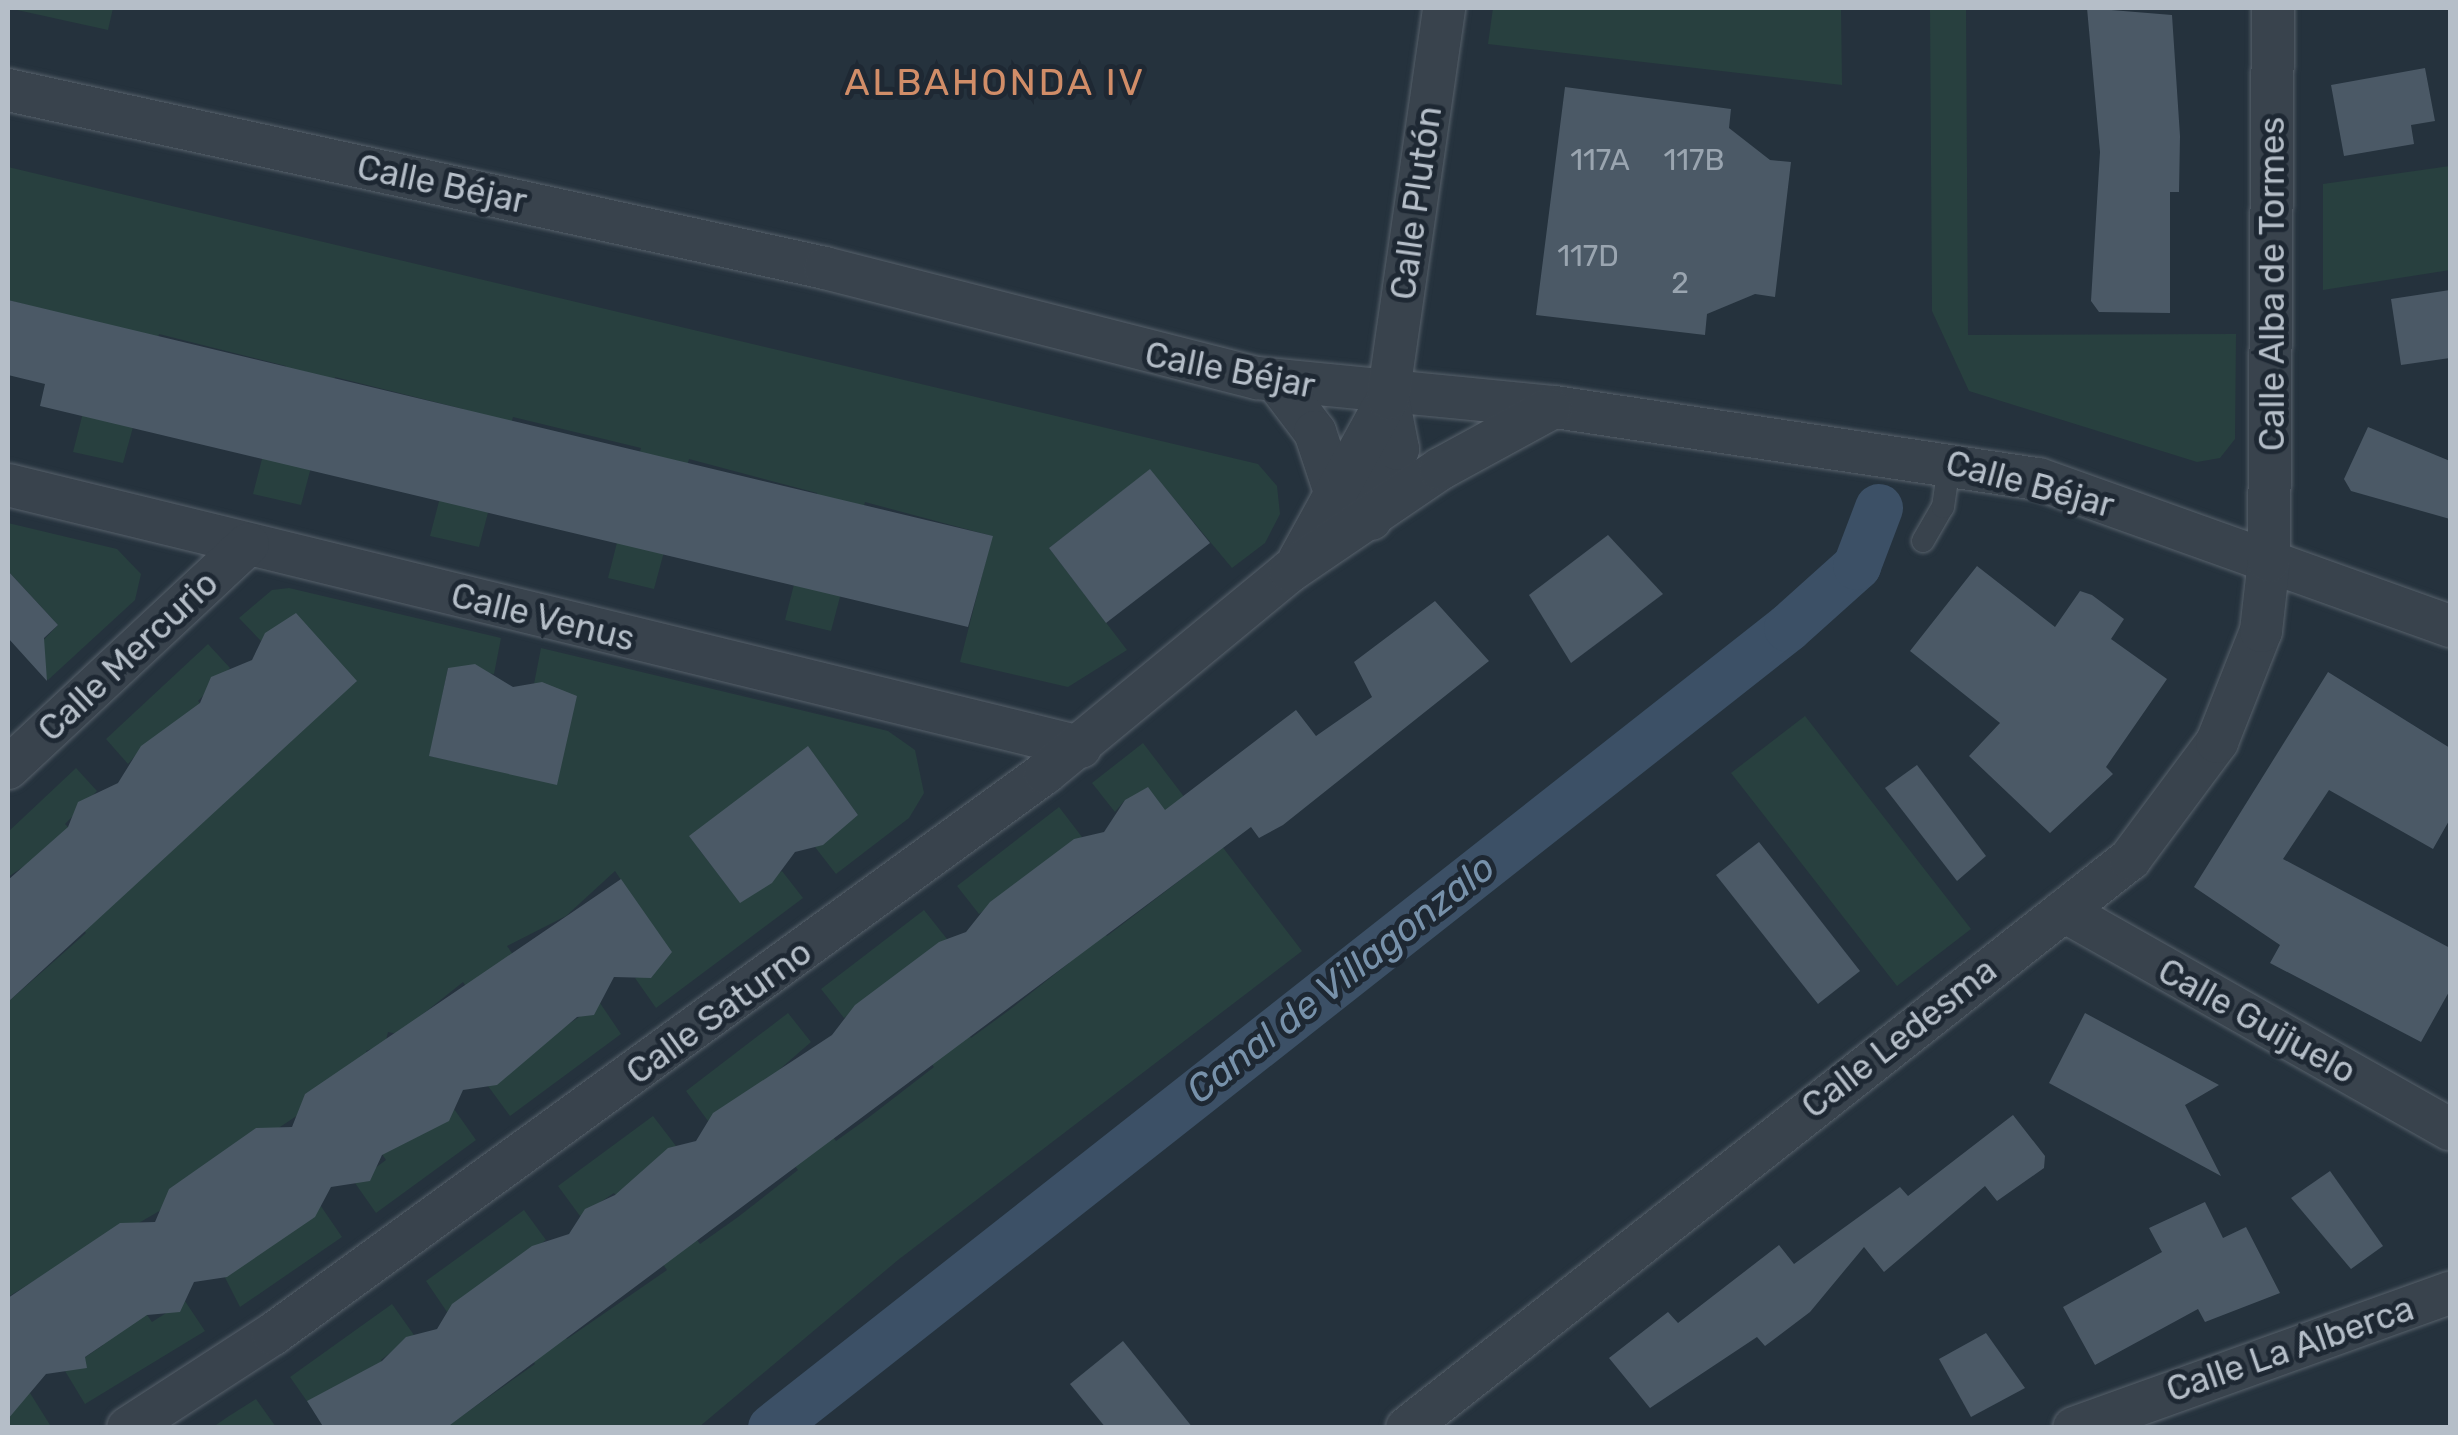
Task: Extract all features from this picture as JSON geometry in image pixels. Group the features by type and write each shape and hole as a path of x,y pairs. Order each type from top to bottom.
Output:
{"street":[{"name":"Calle Plutón","path":"1388,398 1444,8"},
{"name":"Calle Alba de Tormes","path":"2269,561 2273,8"},
{"name":"Calle Béjar","path":"8,90 825,268 1276,382 1388,398 1556,408 1950,460 2039,479 2450,626"},
{"path":"1276,382 1316,432 1354,509"},
{"name":"Calle Saturno","path":"128,1428 273,1334 1080,748 1290,572 1354,509 1398,449 1388,398"},
{"name":"Calle Saturno","path":"1354,509 1509,426 1556,408"},
{"name":"Calle Venus","path":"8,486 1080,748"},
{"name":"Calle Mercurio","path":"8,768 248,544"},
{"name":"Calle Ledesma","path":"1407,1428 2130,858 2217,742 2257,646 2269,561"},
{"name":"Calle Guijuelo","path":"2064,911 2450,1129"},
{"name":"Calle La Alberca","path":"2074,1428 2450,1293"}],"lane":[{"path":"1923,541 1943,507 1950,460"}],"green space":[{"path":"8,8 113,8 108,30"},
{"path":"1493,8 1841,8 1842,85 1488,44"},
{"path":"1930,8 1966,8 1968,335 2236,334 2235,439 2220,458 2197,462 1969,391 1932,311"},
{"path":"2450,166 2450,270 2323,290 2323,184"},
{"path":"8,167 1258,464 1277,486 1280,514 1265,543 1232,568 1150,470 1049,548 1127,650 1068,687 960,662 992,536 865,502 831,631 785,620 817,493 689,459 654,589 608,578 641,448 513,417 479,547 430,536 463,409 335,377 301,505 253,494 286,366 159,334 123,463 73,452 105,326 8,300"},
{"path":"8,523 117,549 141,574 135,600 48,680 26,658 58,625 8,571"},
{"path":"289,588 501,638 494,674 448,668 430,756 472,765 558,691 534,684 541,648 888,731 915,750 924,793 909,818 836,874 815,847 858,815 808,747 698,848 740,902 782,871 803,898 656,1008 635,978 648,975 631,895 615,871 566,916 507,946 564,1027 600,1003 621,1034 510,1116 488,1086 519,1063 463,982 398,1034 388,1032 385,1044 366,1051 421,1130 454,1109 476,1140 376,1213 355,1183 386,1160 334,1083 305,1094 304,1111 271,1133 342,1237 240,1307 180,1189 169,1189 168,1206 99,1246 152,1322 185,1301 205,1331 85,1404 65,1371 103,1345 55,1268 8,1297 8,1002 86,933 26,865 8,877 8,832 76,768 97,791 65,824 79,838 158,861 223,804 143,747 128,764 106,739 208,644 230,668 198,701 246,753 356,682 281,626 261,641 239,618 272,590"},
{"path":"1805,716 1971,929 1897,986 1731,773"},
{"path":"1143,743 1302,951 898,1260 699,1427 446,1427 535,1364 482,1288 447,1312 426,1281 524,1210 546,1240 513,1265 567,1339 667,1270 614,1193 580,1216 558,1186 653,1116 676,1146 644,1172 700,1244 738,1217 798,1170 742,1096 708,1121 686,1091 788,1013 811,1042 780,1069 836,1141 868,1118 934,1067 877,994 844,1018 821,989 924,910 947,939 914,965 971,1038 1008,1011 1069,963 1012,890 979,914 957,886 1059,807 1082,837 1050,863 1107,936 1204,862 1125,800 1115,812 1092,783"},
{"path":"392,1304 414,1335 381,1360 430,1427 311,1407 290,1377"},
{"path":"30,1393 50,1425 8,1427 8,1404"},
{"path":"256,1399 276,1427 213,1427 229,1416"}],"building":[{"path":"2087,8 2172,15 2180,136 2179,192 2170,192 2170,313 2099,312 2091,301 2100,152"},
{"path":"2425,68 2435,121 2411,125 2414,144 2344,156 2331,85"},
{"path":"1565,87 1731,109 1729,128 1770,160 1791,162 1775,297 1755,294 1707,314 1705,335 1536,315"},
{"path":"2450,290 2450,358 2401,365 2391,299"},
{"path":"8,300 993,536 968,627 40,406 45,384 8,375"},
{"path":"2368,427 2450,461 2450,519 2351,491 2344,479"},
{"path":"1150,469 1210,543 1106,623 1049,548"},
{"path":"1608,535 1663,594 1571,663 1529,595"},
{"path":"1977,566 2055,627 2080,591 2092,595 2124,619 2111,639 2167,679 2106,767 2113,774 2050,833 1969,756 2000,723 1910,651"},
{"path":"8,571 58,625 44,638 47,681 8,638"},
{"path":"1435,601 1489,661 1283,825 1259,838 1251,827 446,1428 324,1428 307,1401 382,1361 406,1337 437,1329 452,1304 532,1246 569,1234 585,1209 615,1195 668,1148 696,1141 713,1113 832,1035 855,1005 939,942 966,932 990,902 1074,839 1104,832 1125,800 1148,787 1165,810 1296,710 1316,736 1372,697 1354,662"},
{"path":"296,613 357,681 8,1002 8,880 68,827 78,802 118,783 141,746 200,703 211,677 252,660 265,633"},
{"path":"475,664 513,687 542,682 577,696 557,785 429,756 448,668"},
{"path":"2328,672 2450,748 2450,819 2433,849 2329,790 2283,859 2450,948 2450,990 2421,1042 2270,963 2280,945 2194,887"},
{"path":"808,746 858,815 823,845 795,852 772,883 740,903 689,836"},
{"path":"1917,765 1986,856 1957,881 1885,788"},
{"path":"1759,842 1860,971 1818,1004 1716,875"},
{"path":"621,879 672,952 651,978 614,977 594,1015 577,1017 497,1085 463,1090 449,1121 382,1155 370,1181 331,1187 315,1217 227,1277 194,1282 180,1312 147,1315 85,1357 87,1368 46,1374 8,1419 8,1298 120,1223 155,1222 169,1189 256,1128 292,1127 305,1094"},
{"path":"2085,1013 2219,1085 2185,1105 2221,1176 2049,1083"},
{"path":"2013,1115 2045,1156 2044,1168 1997,1201 1985,1186 1884,1272 1864,1247 1810,1312 1765,1346 1757,1337 1650,1408 1609,1358 1668,1312 1678,1323 1779,1245 1794,1264 1900,1187 1908,1196"},
{"path":"2330,1171 2383,1246 2351,1269 2291,1198"},
{"path":"2205,1202 2223,1238 2246,1227 2280,1293 2205,1322 2198,1309 2095,1365 2063,1307 2162,1252 2149,1228"},
{"path":"1986,1333 2025,1388 1971,1417 1939,1359"},
{"path":"1123,1341 1193,1428 1106,1428 1070,1384"}],"waterway":[{"name":"Canal de Villagonzalo","path":"772,1428 1788,628 1857,566 1879,508"}],"district":[{"name":"ALBAHONDA IV","path":"995,83"}]}
